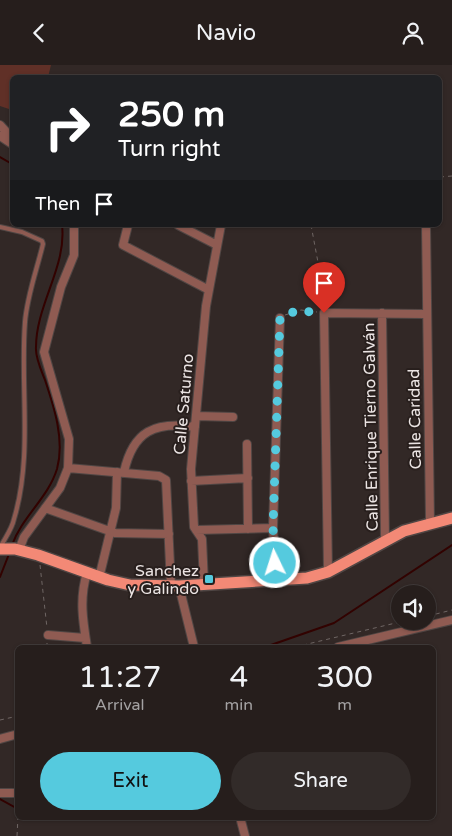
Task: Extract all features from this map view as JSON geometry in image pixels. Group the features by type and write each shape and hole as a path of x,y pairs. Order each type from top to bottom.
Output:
{"main road":[{"path":"7,549 38,555 87,573 130,585 175,586 307,578 328,572 385,540 430,523 452,518"}],"street":[{"path":"0,125 10,137"},
{"path":"7,549 20,542 60,488 68,468 69,439 44,352 61,287 74,255 74,227"},
{"path":"127,227 122,245 209,290"},
{"path":"182,227 215,244 216,227"},
{"name":"Calle Saturno","path":"204,584 202,539 194,527 191,481 209,290 215,244 220,227"},
{"name":"Calle Caridad","path":"426,227 425,314 430,523"},
{"path":"328,572 326,313 425,314"},
{"name":"Calle Enrique Tierno Galván","path":"382,313 385,540"},
{"path":"276,580 273,528 280,318"},
{"path":"196,416 233,417"},
{"path":"100,577 112,532 121,472 134,445 140,436 151,429 195,427"},
{"path":"247,444 248,529"},
{"path":"68,468 159,475 166,480 168,533 175,586 193,645"},
{"path":"191,481 248,478"},
{"path":"45,508 112,532 168,533"},
{"path":"196,530 273,528"},
{"path":"87,573 82,594 87,645"},
{"path":"346,645 452,620"},
{"path":"48,635 85,638"},
{"path":"0,739 15,735"},
{"path":"0,793 15,793"},
{"path":"241,820 245,836"}],"lane":[{"path":"0,227 22,232 42,241 43,244 25,319 26,395 20,490 7,549"}],"path":[{"path":"280,318 288,312 301,310 326,313 311,227"},
{"path":"38,555 48,635 47,645"},
{"path":"436,614 452,610"},
{"path":"302,645 391,624"},
{"path":"0,720 15,717"},
{"path":"17,836 18,820"}],"shaded area":[{"path":"0,65 51,65 48,75 10,75 10,109 0,106"}],"waterway":[{"path":"0,157 10,163"},
{"path":"12,545 22,525 48,489 57,469 59,458 60,447 57,424 52,401 36,351 37,331 60,255 62,227"},
{"path":"271,645 334,623 452,545"},
{"path":"0,577 9,554"},
{"path":"0,799 15,807"}],"place":[{"name":"Sanchez y Galindo","path":"209,579"}],"route":[{"path":"275,563 273,528 280,318 288,312 301,310 324,313"}]}
